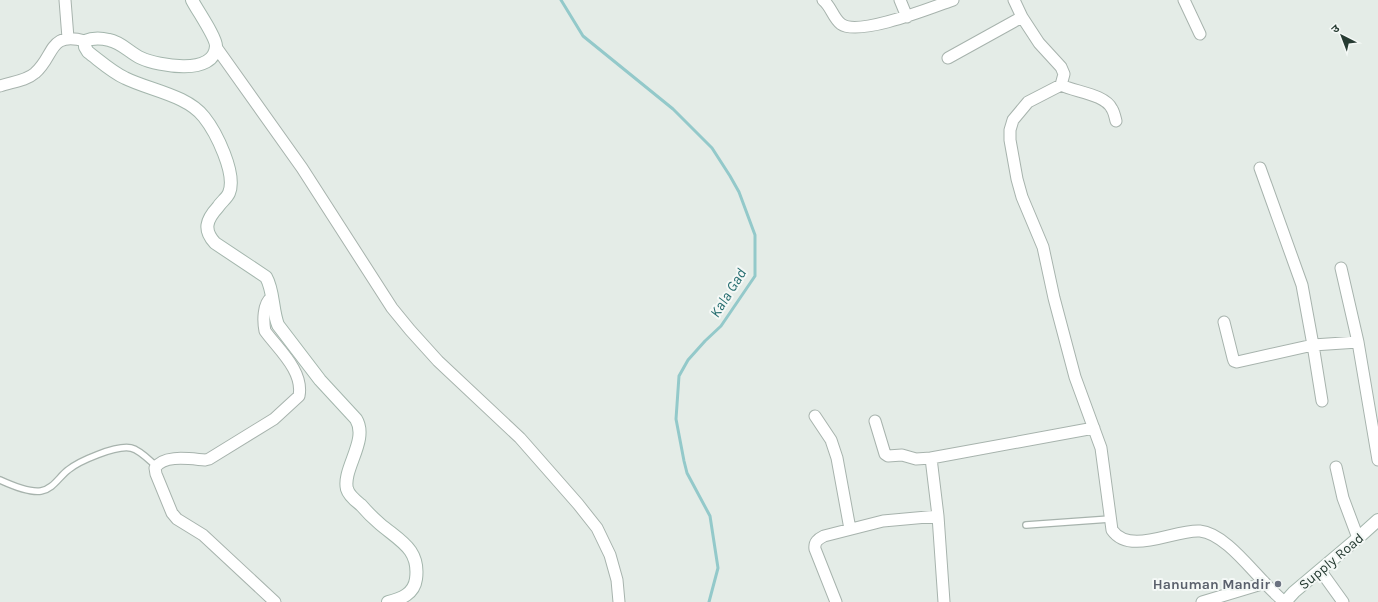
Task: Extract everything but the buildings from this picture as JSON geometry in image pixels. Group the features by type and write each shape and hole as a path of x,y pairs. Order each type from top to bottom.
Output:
{"street":[{"path":"65,0 68,38"},
{"path":"192,0 214,38 216,47 302,168 392,308 438,361 520,438 597,528 610,555 617,580 619,602"},
{"path":"823,0 829,6 840,24 855,28 907,17 953,0"},
{"path":"900,0 907,17"},
{"path":"1014,0 1039,44 1061,67 1064,74 1060,85 1028,102 1014,120 1010,130 1010,140 1018,185 1043,247 1054,298 1075,377 1101,448 1112,530 1126,540 1148,540 1201,531 1233,549 1284,602"},
{"path":"1184,0 1200,34"},
{"path":"948,58 1022,16"},
{"path":"0,86 29,77 36,73 54,47 59,42 68,38 85,41 95,38 117,42 141,58 152,62 186,66 198,66 207,62 216,47"},
{"path":"85,41 85,47 88,52 117,74 192,106 205,117 216,136 228,164 231,182 230,193 210,216 206,229 209,236 216,243 266,278 270,284 274,315 285,336 320,380 360,425 360,433 348,476 347,489 381,525 406,545 418,566 416,584 411,592 400,599 388,602"},
{"path":"1060,85 1099,97 1108,103 1112,108 1116,121"},
{"path":"1260,168 1299,273 1314,345 1322,401"},
{"path":"1341,268 1358,342 1378,460"},
{"path":"271,298 266,305 264,322 265,330 297,375 300,384 299,396 274,419 209,459 177,459 164,461 156,466 156,474 172,513 177,519 203,535 275,602"},
{"path":"1224,322 1234,361 1238,362 1314,345 1358,342"},
{"path":"815,416 831,440 837,458 850,529"},
{"path":"875,421 885,454 888,456 902,455 916,459 931,458 1094,428"},
{"path":"931,458 938,516 944,602"},
{"path":"1336,467 1343,498 1358,538"},
{"path":"836,602 815,549 818,539 824,536 883,521 938,516"},
{"name":"Supply Road","path":"1284,602 1378,520"},
{"path":"1320,570 1343,602"},
{"path":"1202,602 1265,583"}],"lane":[{"path":"0,480 18,487 40,491 47,490 68,470 77,464 90,458 125,448 131,448 138,452 156,466"},
{"path":"1026,525 1110,519"}],"waterway":[{"name":"Kala Gad","path":"561,0 583,36 673,109 712,148 739,192 755,235 755,276 721,326 688,360 679,376 676,419 684,461 687,473 710,516 718,568 709,602"}],"place":[{"name":"Hanuman Mandir","path":"1278,584"}]}
